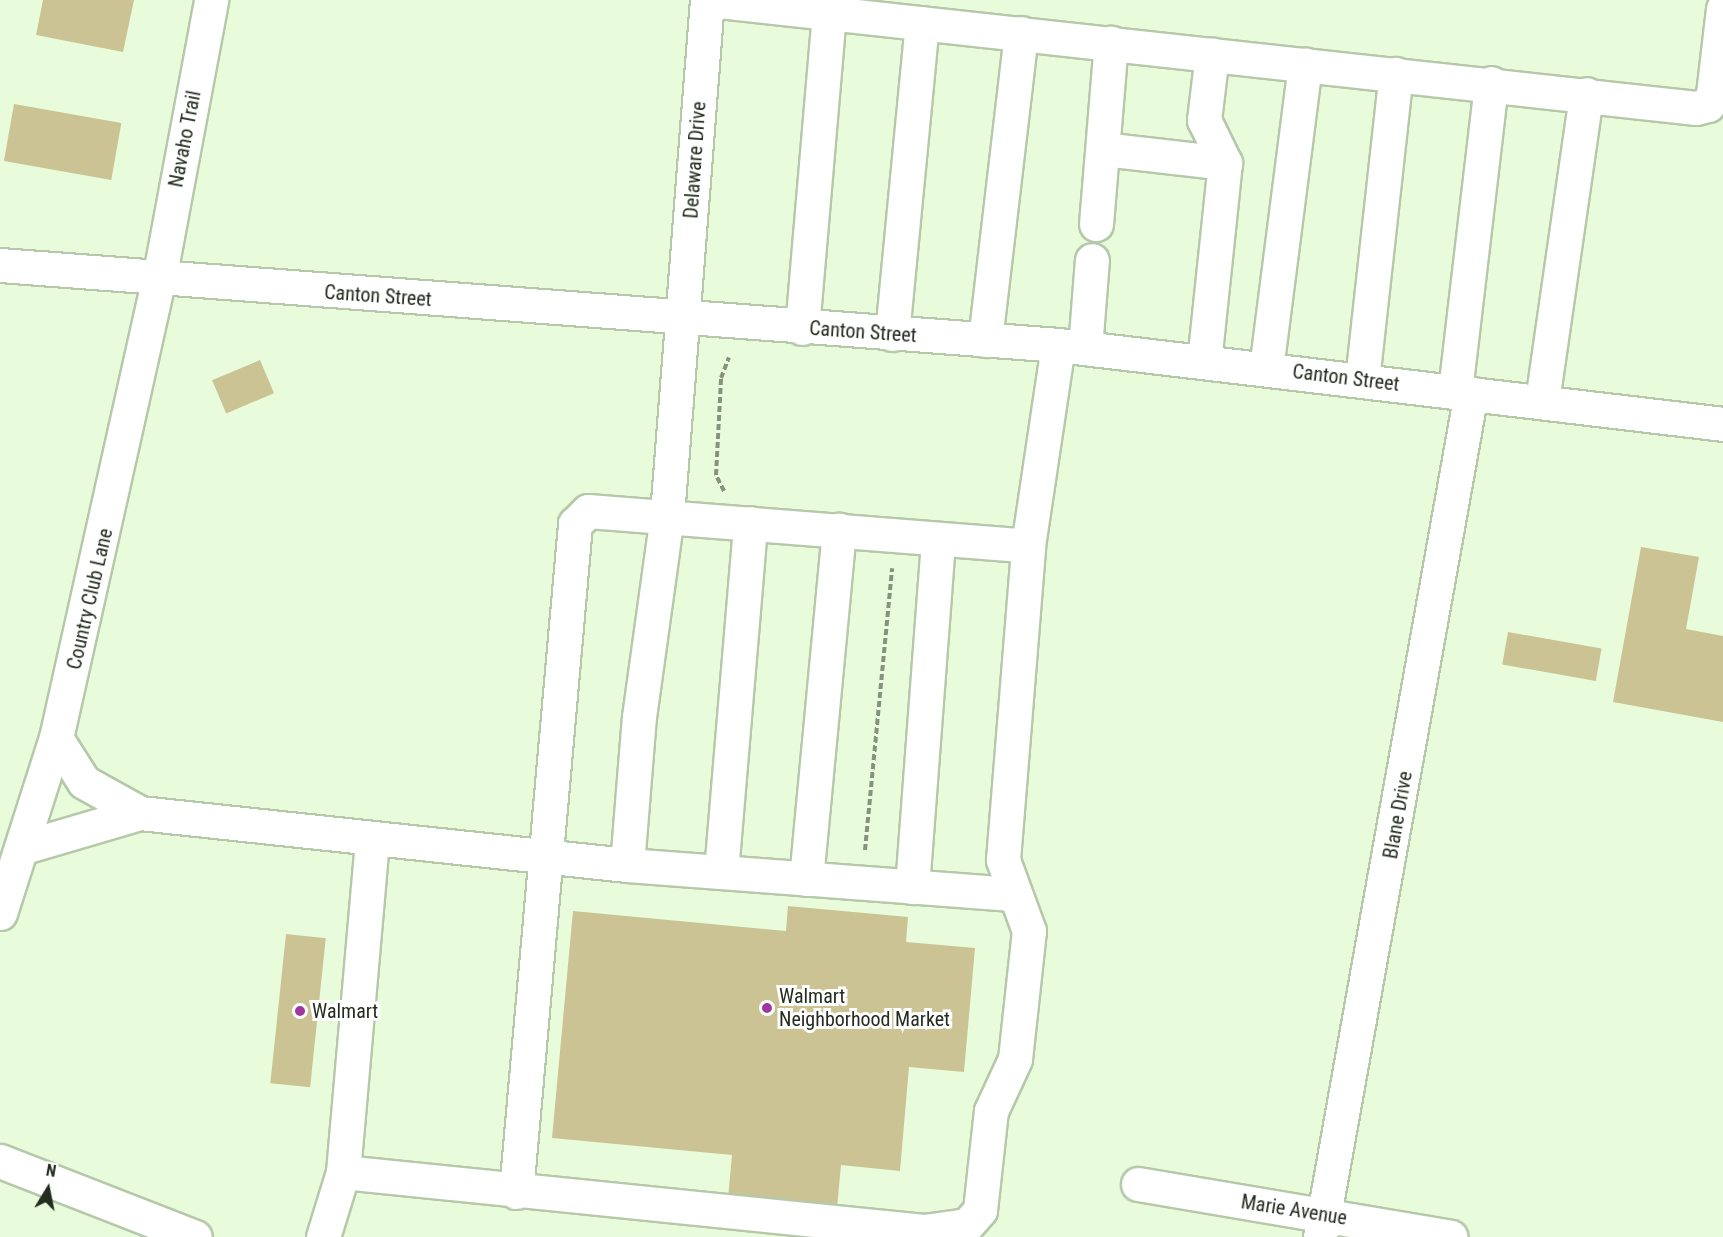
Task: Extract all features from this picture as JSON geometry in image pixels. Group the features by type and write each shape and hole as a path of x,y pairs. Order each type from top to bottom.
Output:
{"main road":[{"name":"Navaho Trail","path":"159,279 212,0"},
{"path":"708,0 1491,83 1696,108 1708,105 1723,9"},
{"name":"Delaware Drive","path":"627,865 639,717 667,515 708,0"},
{"path":"802,328 829,13"},
{"path":"892,334 922,23"},
{"path":"985,340 1021,33"},
{"path":"1096,224 1111,43"},
{"path":"1204,362 1225,163 1204,120 1212,54"},
{"path":"1266,369 1305,63"},
{"path":"1362,380 1396,74"},
{"name":"Blane Drive","path":"1322,1226 1463,392 1491,83"},
{"path":"1542,401 1586,94"},
{"path":"1103,149 1225,163"},
{"path":"343,1172 516,1192 748,1227 924,1231 967,1225 980,1210 991,1111 1015,1059 1029,931 1012,894 1003,861 1028,546 1092,260"},
{"name":"Canton Street","path":"0,265 683,320 1071,346 1723,424"},
{"name":"Country Club Lane","path":"0,914 56,738 159,279"},
{"path":"516,1192 575,524 588,511 667,515 1028,546"},
{"path":"721,872 750,523"},
{"path":"806,879 839,530"},
{"path":"912,887 938,539"},
{"path":"56,738 84,782 140,813"},
{"path":"21,848 140,813 627,865 1012,894"},
{"path":"323,1237 343,1172 372,838"},
{"path":"0,1161 195,1237"},
{"name":"Marie Avenue","path":"1138,1184 1322,1226 1450,1237"}],"building":[{"path":"43,0 134,0 123,52 36,35"},
{"path":"14,104 121,123 111,180 4,161"},
{"path":"260,360 274,393 226,413 212,380"},
{"path":"1641,547 1699,557 1686,629 1723,636 1723,722 1613,702"},
{"path":"1508,632 1602,648 1596,681 1502,664"},
{"name":"Walmart Neighborhood Market","path":"788,906 908,917 906,942 975,948 964,1072 909,1067 900,1171 841,1165 837,1208 728,1198 732,1155 552,1138 573,911 786,931"},
{"name":"Walmart","path":"286,934 326,938 310,1087 270,1083"}],"place":[{"name":"Walmart Neighborhood Market","path":"767,1008"},
{"name":"Walmart","path":"300,1011"}]}
